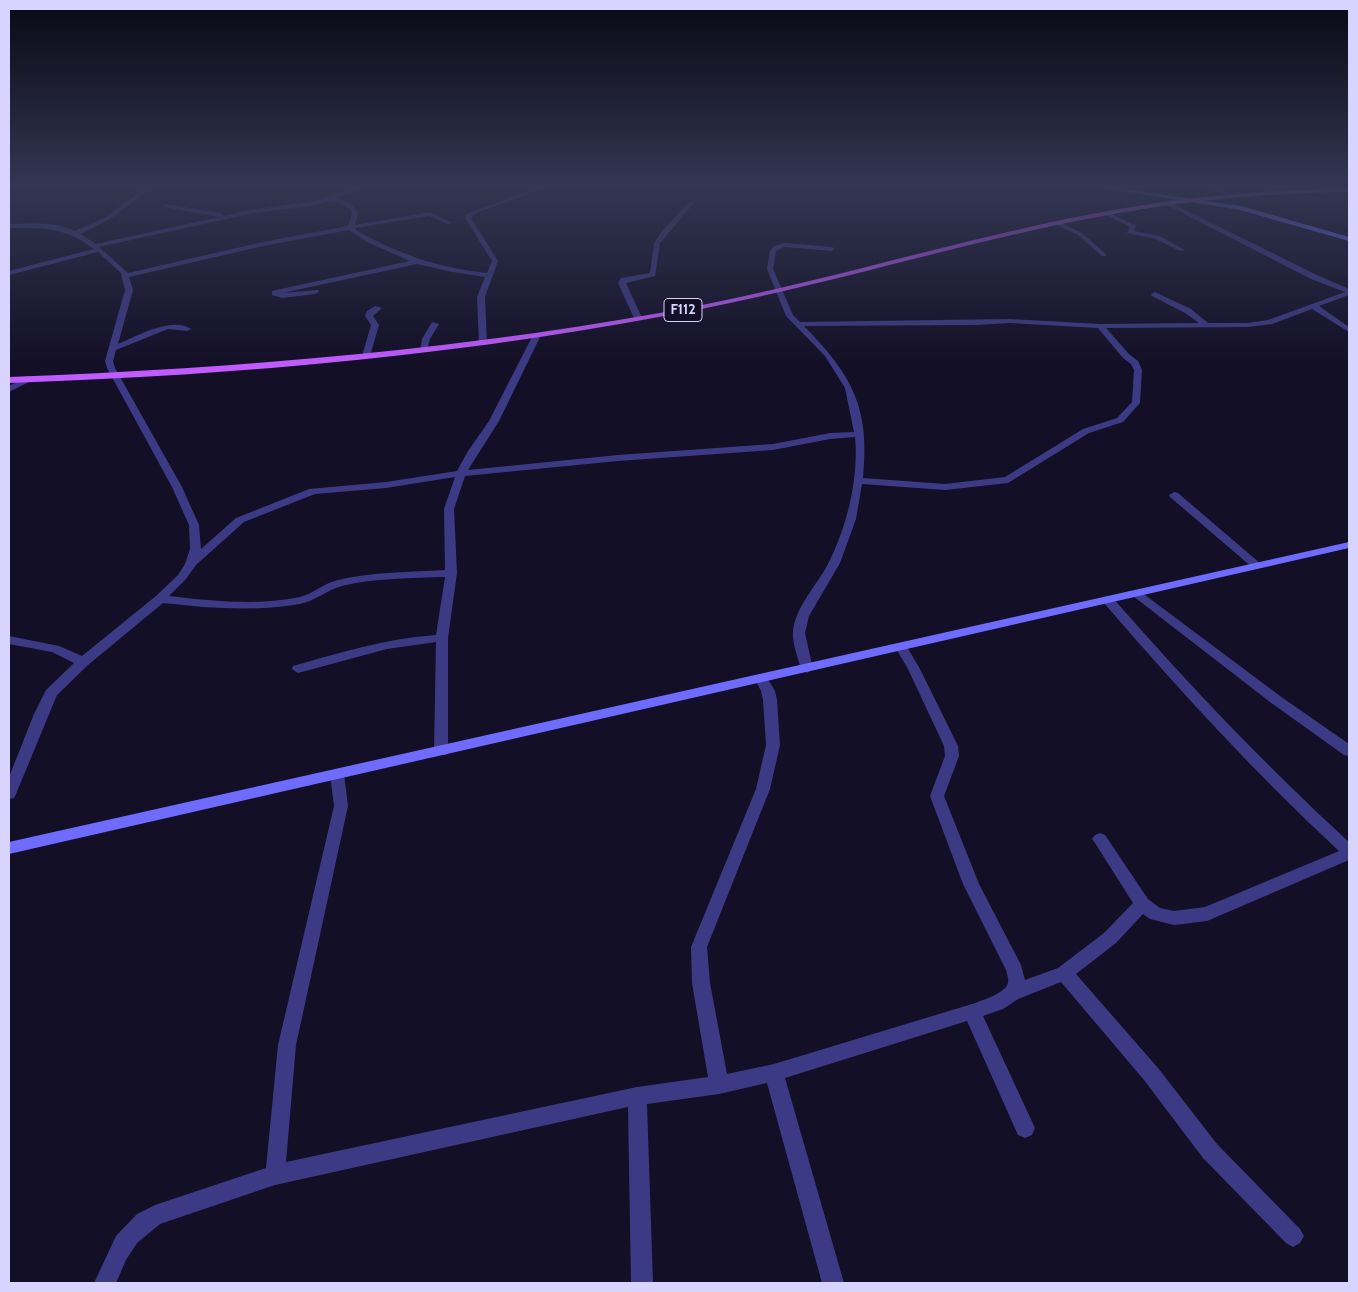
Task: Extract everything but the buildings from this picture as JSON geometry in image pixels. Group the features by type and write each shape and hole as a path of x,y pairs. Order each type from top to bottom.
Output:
{"main road":[{"name":"F112","path":"9,380 247,366 366,356 483,343 638,318 778,290 964,245"},
{"path":"9,848 1349,545"}],"street":[{"path":"92,245 124,272 126,276 129,290 109,361 114,374 177,487 194,525 196,549 191,564"},
{"path":"9,273 108,245"},
{"path":"126,276 257,245"},
{"path":"377,245 396,256 417,262 462,273 490,275"},
{"path":"483,343 482,290 495,261 485,245"},
{"path":"638,318 622,283 629,278 653,275 654,250 656,245"},
{"path":"1093,245 1104,255"},
{"path":"1173,245 1182,250"},
{"path":"1251,245 1314,277 1349,292"},
{"path":"807,669 799,633 803,616 834,563 852,519 861,451 857,418 849,388 828,355 790,316 770,269 773,251 776,247 832,249"},
{"path":"315,292 282,296 275,293 417,262"},
{"path":"799,324 975,323 1010,321 1100,326 1263,324 1349,292"},
{"path":"1155,294 1188,311 1206,325"},
{"path":"1313,306 1349,330"},
{"path":"366,356 375,325 369,316 370,313 378,308"},
{"path":"423,350 426,339 435,324"},
{"path":"112,349 171,326 187,329"},
{"path":"858,481 945,487 1008,480 1086,431 1120,420 1136,403 1138,370 1135,363 1126,356 1100,326"},
{"path":"441,751 442,638 451,573 449,508 461,473 494,420 537,335"},
{"path":"9,389 28,379"},
{"path":"9,794 40,714 51,693 83,662 160,599 182,577 191,564 240,520 308,492 386,485 461,473 618,458 739,451 859,434"},
{"path":"1174,495 1257,566"},
{"path":"160,599 199,603 242,604 291,601 313,596 337,584 356,580 451,573"},
{"path":"1137,594 1276,699 1349,750"},
{"path":"1100,839 1142,904 1156,914 1174,918 1206,914 1349,852 1302,808 1197,700 1108,600"},
{"path":"298,668 419,639 442,638"},
{"path":"9,640 55,650 83,662"},
{"path":"901,647 914,669 951,746 952,756 937,796 971,884 1015,970 1017,983 1012,993"},
{"path":"719,1085 702,983 699,947 762,789 773,745 770,700 768,691 761,679"},
{"path":"275,1175 287,1045 341,806 337,774"},
{"path":"105,1283 128,1235 139,1224 155,1215 275,1175 637,1096 719,1085 774,1073 972,1012 997,1003 1012,993 1064,973 1110,938 1142,904"},
{"path":"1064,973 1151,1074 1210,1151 1293,1236"},
{"path":"972,1012 1025,1128"},
{"path":"774,1073 833,1283"},
{"path":"637,1096 642,1283"}]}
